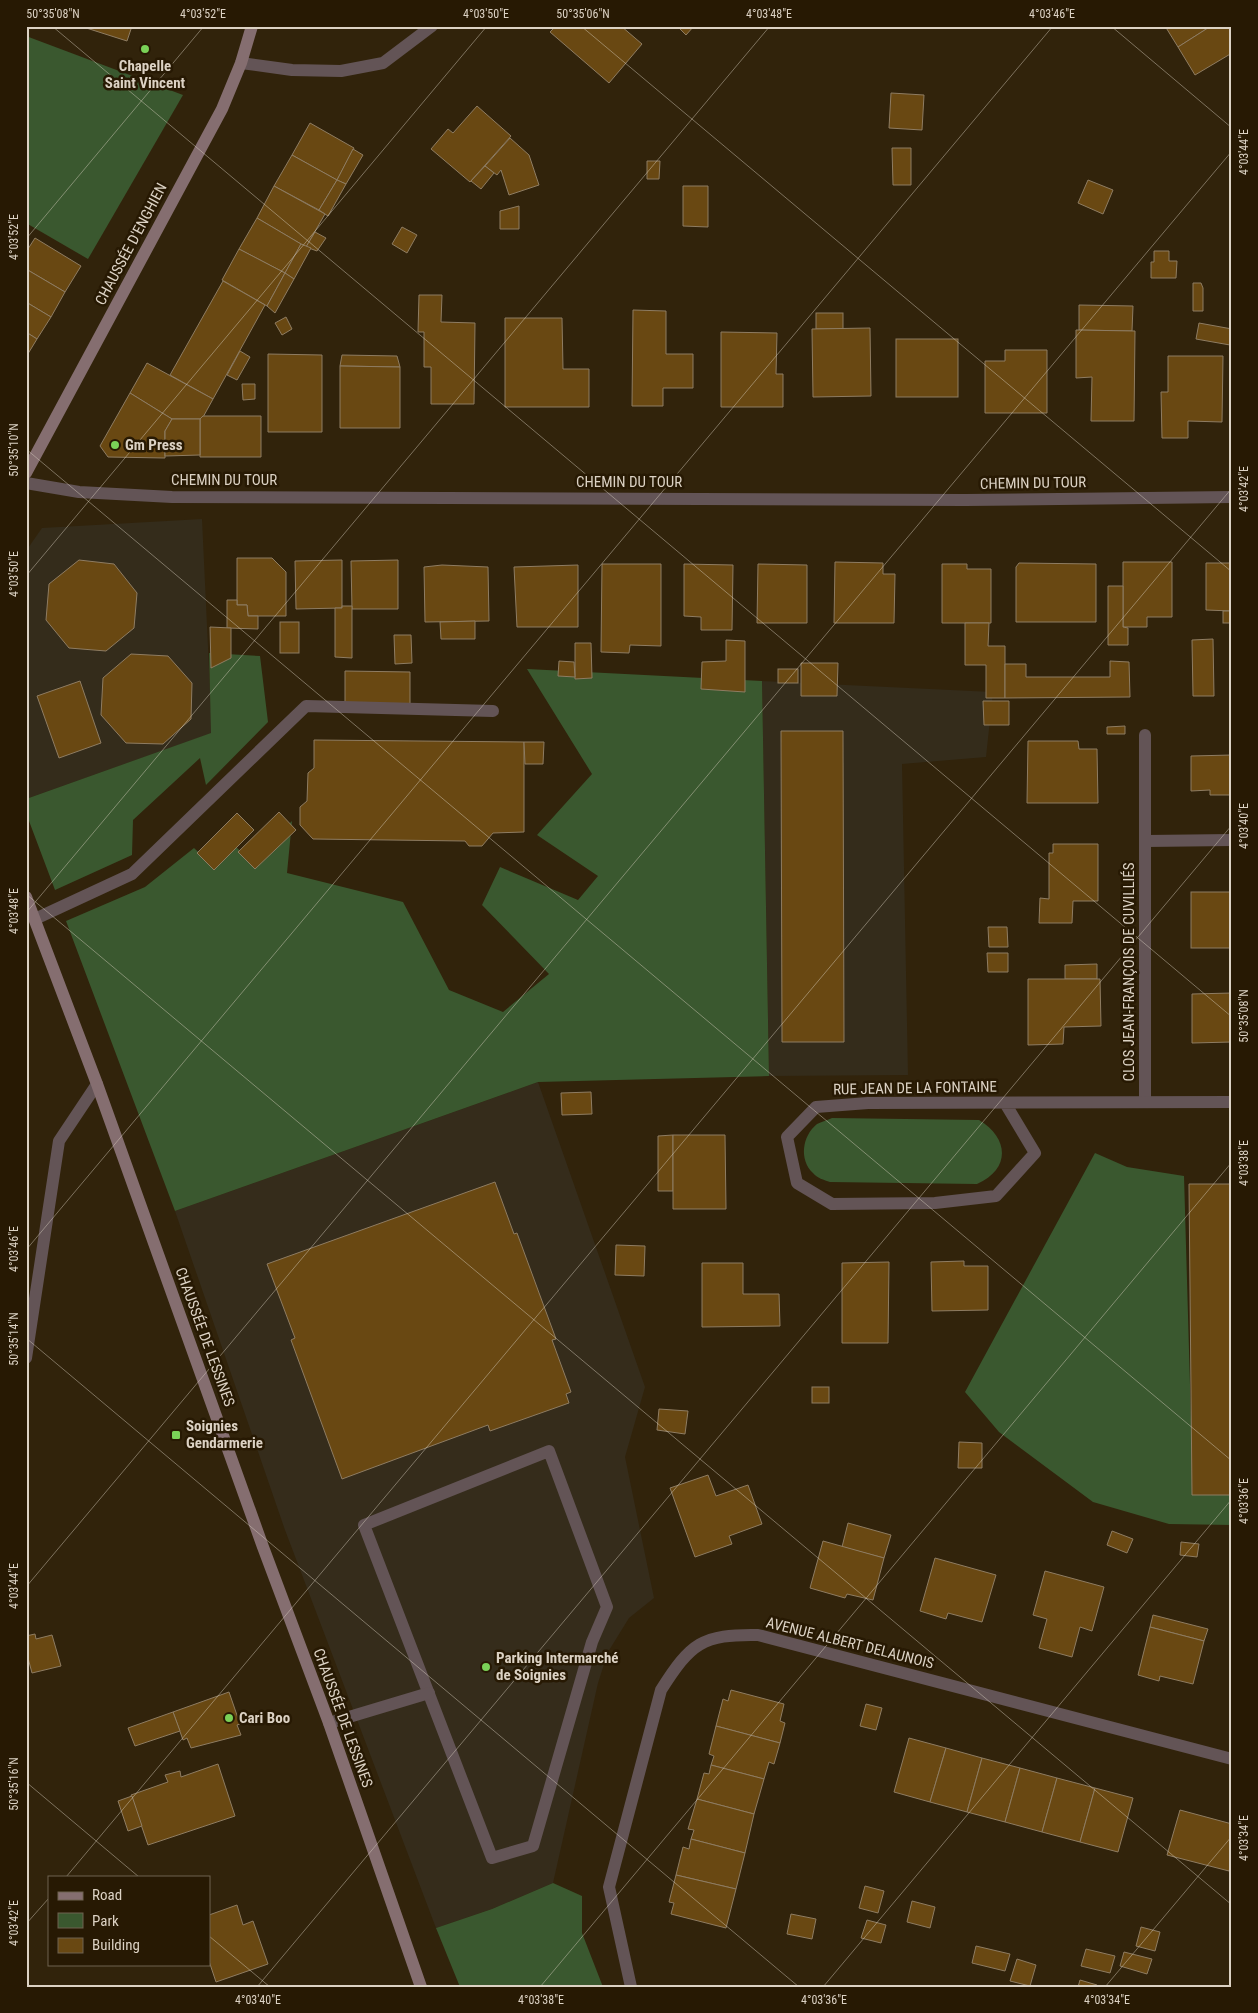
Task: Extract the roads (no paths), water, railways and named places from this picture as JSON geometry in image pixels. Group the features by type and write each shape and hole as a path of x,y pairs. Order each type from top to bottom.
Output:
{"main road":[{"name":"CHAUSSÉE D'ENGHIEN","path":"26,473 222,109 241,63 252,26"},
{"name":"CHAUSSÉE DE LESSINES","path":"26,897 97,1084 263,1547 329,1723 421,1987"}],"street":[{"path":"241,63 292,70 341,71 383,63 432,26"},
{"name":"CHEMIN DU TOUR","path":"26,483 79,492 172,496 946,500 1232,497"},
{"path":"35,919 132,874 306,706 493,711"},
{"name":"CLOS JEAN-FRANÇOIS DE CUVILLIÉS","path":"1145,735 1145,1102"},
{"name":"CLOS JEAN-FRANÇOIS DE CUVILLIÉS","path":"1146,841 1232,840"},
{"path":"26,1358 59,1141 97,1084"},
{"name":"RUE JEAN DE LA FONTAINE","path":"1006,1103 1035,1153 996,1196 936,1204 832,1204 797,1183 787,1137 816,1106 868,1103 1232,1102"},
{"path":"549,1451 607,1607 592,1642 533,1846 492,1858 429,1692 364,1525 549,1451"},
{"name":"AVENUE ALBERT DELAUNOIS","path":"631,1987 609,1887 662,1690 678,1664 698,1644 728,1634 758,1636 1232,1759"},
{"path":"329,1723 429,1692"}],"place":[{"name":"Chapelle Saint Vincent","path":"145,49"},
{"name":"Gm Press","path":"115,445"},
{"name":"Soignies Gendarmerie","path":"176,1435"},
{"name":"Parking Intermarché de Soignies","path":"486,1667"},
{"name":"Cari Boo","path":"229,1718"}]}
